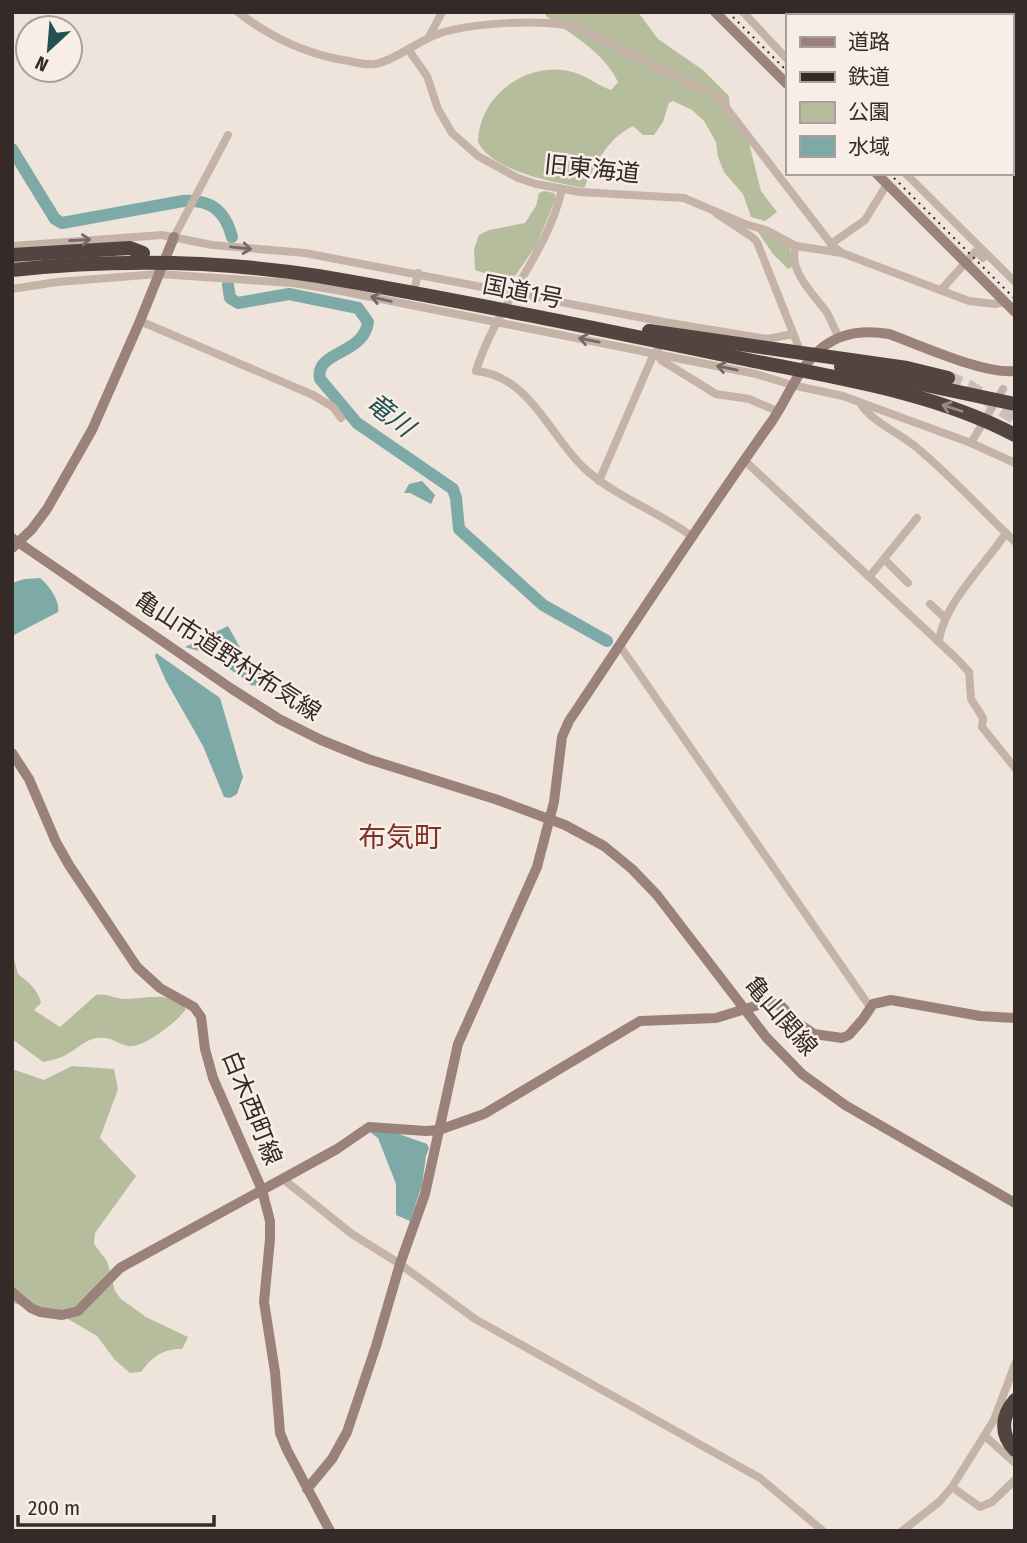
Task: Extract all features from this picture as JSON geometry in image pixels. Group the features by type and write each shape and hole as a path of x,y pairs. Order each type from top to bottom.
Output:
{"highway":[{"path":"12,255 130,248 142,258 135,266 12,280"},
{"name":"国道1号","path":"12,261 214,256 290,263 647,331 907,368 948,378"},
{"name":"国道1号","path":"12,271 142,258 298,273 694,349 914,397 962,412 1015,435"},
{"path":"647,331 1015,404"},
{"path":"694,349 881,376"},
{"path":"1015,1401 1007,1411 1003,1427 1008,1442 1015,1450"}],"street":[{"path":"238,12 286,42 332,59 373,64 429,37 456,28 523,24 567,25 580,29 718,97 831,244 842,253"},
{"path":"429,37 442,12"},
{"path":"715,12 786,83"},
{"path":"743,12 786,59"},
{"name":"旧東海道","path":"408,49 427,76 442,117 461,144 490,164 519,178 562,189 601,194 673,196 697,202 745,224 766,230 796,246 842,253 969,301 995,304 1004,302"},
{"path":"14,542 32,529 68,477 92,430 184,216 228,135"},
{"path":"878,175 1015,313"},
{"path":"907,175 1015,282"},
{"path":"831,244 865,220 887,184"},
{"path":"562,189 557,210 537,252 498,319 483,349 476,371 502,378 517,387 573,457 599,481 693,537"},
{"path":"712,209 723,220 757,242 806,365"},
{"path":"12,246 151,235 172,242 305,253 664,324 767,339 793,334"},
{"path":"796,246 793,252 796,267 806,286 828,315 839,337"},
{"path":"941,290 976,251 1015,289"},
{"path":"12,289 158,272 336,289 657,351 794,382 843,396 972,441 1015,463"},
{"path":"411,303 417,276"},
{"path":"140,321 313,395 333,407 341,418"},
{"path":"599,481 657,351 664,324"},
{"path":"307,1489 332,1459 347,1432 425,1194 458,1044 469,1014 537,867 554,802 564,730 794,382 820,350 839,337 860,333 888,334 983,368 1015,371"},
{"path":"657,351 661,360 716,394 750,399 777,411"},
{"path":"972,441 1003,389"},
{"path":"860,403 879,422 916,447 1015,542"},
{"path":"744,460 939,640 969,672 971,699 983,718 982,727 1015,768"},
{"path":"870,576 917,518"},
{"path":"939,640 945,618 954,603 1006,533"},
{"name":"亀山市道野村布気線","path":"14,542 279,719 368,759 549,819"},
{"path":"884,559 908,583"},
{"path":"930,604 945,618"},
{"path":"620,646 870,1007"},
{"name":"白木西町線","path":"12,753 29,779 69,865 137,967 160,988 198,1012 203,1024 208,1064 219,1095 262,1190 270,1221 271,1239 264,1302 280,1433 330,1531"},
{"name":"亀山関線","path":"549,819 584,834 632,869 664,904 779,1052 814,1084 845,1105 1015,1203"},
{"path":"12,1292 35,1310 62,1315 78,1311 120,1268 337,1149 369,1127 439,1130 484,1114 640,1021 716,1018 768,1002 787,1010 807,1031 821,1037 842,1038 849,1035 870,1007 877,1002 891,1000 980,1016 1015,1017"},
{"path":"283,1179 352,1234 400,1264 475,1319 760,1478 824,1531"},
{"path":"902,1531 939,1502 952,1487 994,1420 1015,1364"},
{"path":"985,1436 1015,1463"},
{"path":"952,1487 980,1507 992,1502 1015,1480"}],"green space":[{"path":"545,12 638,12 658,39 703,70 729,96 731,119 748,139 761,191 777,212 765,221 751,217 743,194 724,172 716,142 704,121 692,110 673,101 669,103 663,122 654,135 643,135 633,126 616,138 598,161 584,188 525,174 497,161 486,152 478,142 487,109 497,95 525,76 541,71 559,70 576,73 611,90 618,82 596,53 546,16"},
{"path":"539,193 554,193 556,198 536,246 515,276 490,275 475,270 474,249 479,235 489,230 525,223 536,206"},
{"path":"756,229 790,247 792,267 788,269 773,254"},
{"path":"12,930 18,974 40,998 41,1003 34,1010 60,1027 96,995 123,999 164,997 186,1009 168,1027 151,1039 134,1046 97,1038 64,1056 43,1062 12,1039"},
{"path":"72,1066 114,1069 118,1089 100,1138 136,1176 95,1233 94,1244 107,1261 115,1291 121,1299 146,1317 188,1337 182,1349 169,1350 158,1355 141,1372 130,1373 115,1360 97,1336 56,1312 12,1303 12,1069 44,1080"}],"water":[{"path":"422,481 435,495 431,504 410,493 404,493 409,484"},
{"path":"40,578 53,594 58,612 12,636 12,583"},
{"path":"228,626 247,660 276,674 278,679 274,688 250,685 248,681 203,652 185,647"},
{"path":"156,653 220,698 243,777 237,794 230,798 224,797 203,746 166,681"},
{"path":"370,1132 396,1133 427,1144 429,1148 422,1185 410,1221 396,1215 396,1184 378,1138"}],"waterway":[{"name":"竜川","path":"12,149 55,219 62,223 193,201 209,204 221,213 232,237"},
{"name":"竜川","path":"228,285 230,298 238,303 289,294 358,308 368,322 365,333 358,341 324,363 320,370 320,379 357,423 453,489 459,529 543,605 607,641"}],"tunnel":[{"path":"948,378 971,388 1015,418"}],"railway":[{"path":"728,12 786,70"},
{"path":"891,175 1015,299"}],"district":[{"name":"布気町","path":"400,837"}]}
